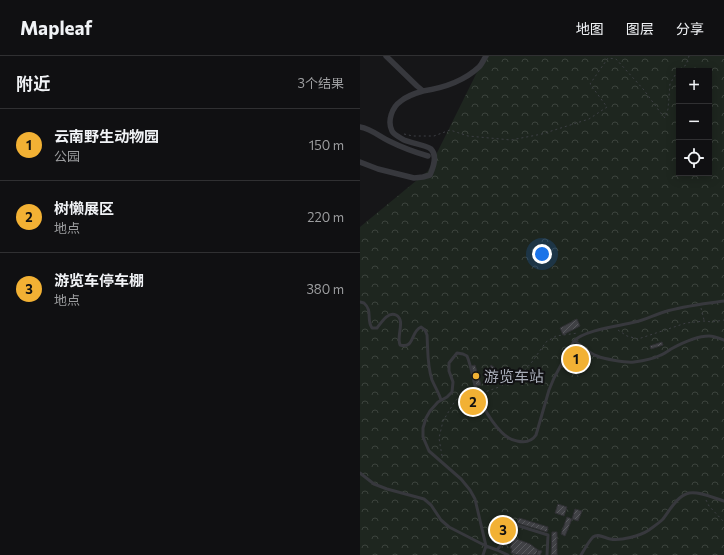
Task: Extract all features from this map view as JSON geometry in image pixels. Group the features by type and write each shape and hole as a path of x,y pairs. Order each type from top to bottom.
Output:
{"street":[{"path":"386,56 423,91"},
{"path":"360,162 378,169 414,178 430,175 434,164 434,154 430,149 404,140 396,135 392,131 390,123 391,114 395,106 401,100 423,91 445,86 466,76 480,66 486,56"},
{"path":"360,127 367,128 396,145 428,156"}],"lane":[{"path":"483,555 486,546 475,499 461,479 429,451 424,437 426,418 430,411 438,402 452,392 453,382 449,371 449,363 453,358 457,354 467,356 478,395 496,426 506,436 514,441 520,442 533,440 536,435 554,378 574,341 578,337 586,333 637,322 664,312 700,304 724,301"},
{"path":"360,302 368,306 370,312 369,323 372,328 377,328 388,316 392,314 400,319 401,324 398,340 400,345 405,346 410,344 418,328 421,327 425,330 427,335 428,365 435,388 439,392 441,400"},
{"path":"574,341 598,357 609,360 633,362 662,355 672,348 700,337 709,336 724,340"},
{"path":"360,473 374,484 424,499 432,505 440,520 449,527 486,546 508,555"},
{"path":"581,555 593,537 597,535 612,539 633,537 648,531 662,520 682,496 689,493 707,495 724,501"},
{"path":"498,550 516,525 548,535 547,555"}],"path":[{"path":"392,131 413,136 434,136 450,130 468,136 511,140 542,134 589,119 607,107 590,84 608,57 616,59 644,90 665,118 668,109 670,84 678,70 686,65 689,56"},
{"path":"700,304 704,321"},
{"path":"614,327 627,336 638,339 686,323 724,320"},
{"path":"478,395 499,387 506,378 523,372 546,342 556,336 586,333"},
{"path":"442,462 439,438 443,421 455,401 469,389 476,390"},
{"path":"476,390 464,395 475,414 485,409"},
{"path":"707,495 706,500 708,506 724,522"}],"green space":[{"path":"485,56 724,56 724,555 360,555 360,227 428,171"}],"building":[{"path":"577,319 580,326 563,335 560,328"},
{"path":"662,342 663,345 651,349 650,346"},
{"name":"游览车站","path":"475,365 481,385 476,386 471,366"},
{"path":"491,365 498,372 494,383 492,380 494,375 493,370 490,368"},
{"path":"471,393 480,409 476,412 466,396"},
{"path":"558,504 567,507 564,516 555,513"},
{"path":"575,509 582,511 578,521 572,519"},
{"path":"511,517 515,521 495,543 491,540"},
{"path":"567,517 572,519 565,536 561,534"},
{"path":"519,518 548,527 547,532 517,523"},
{"path":"552,532 557,532 557,555 551,555"},
{"path":"514,538 530,544 538,550 536,555 518,555 511,553 512,549 510,548"},
{"path":"538,550 542,551 540,555 536,555"}],"place":[{"name":"云南野生动物园","path":"576,359"},
{"name":"游览车站","path":"476,376"},
{"name":"树懒展区","path":"473,402"},
{"name":"游览车停车棚","path":"503,530"}]}
